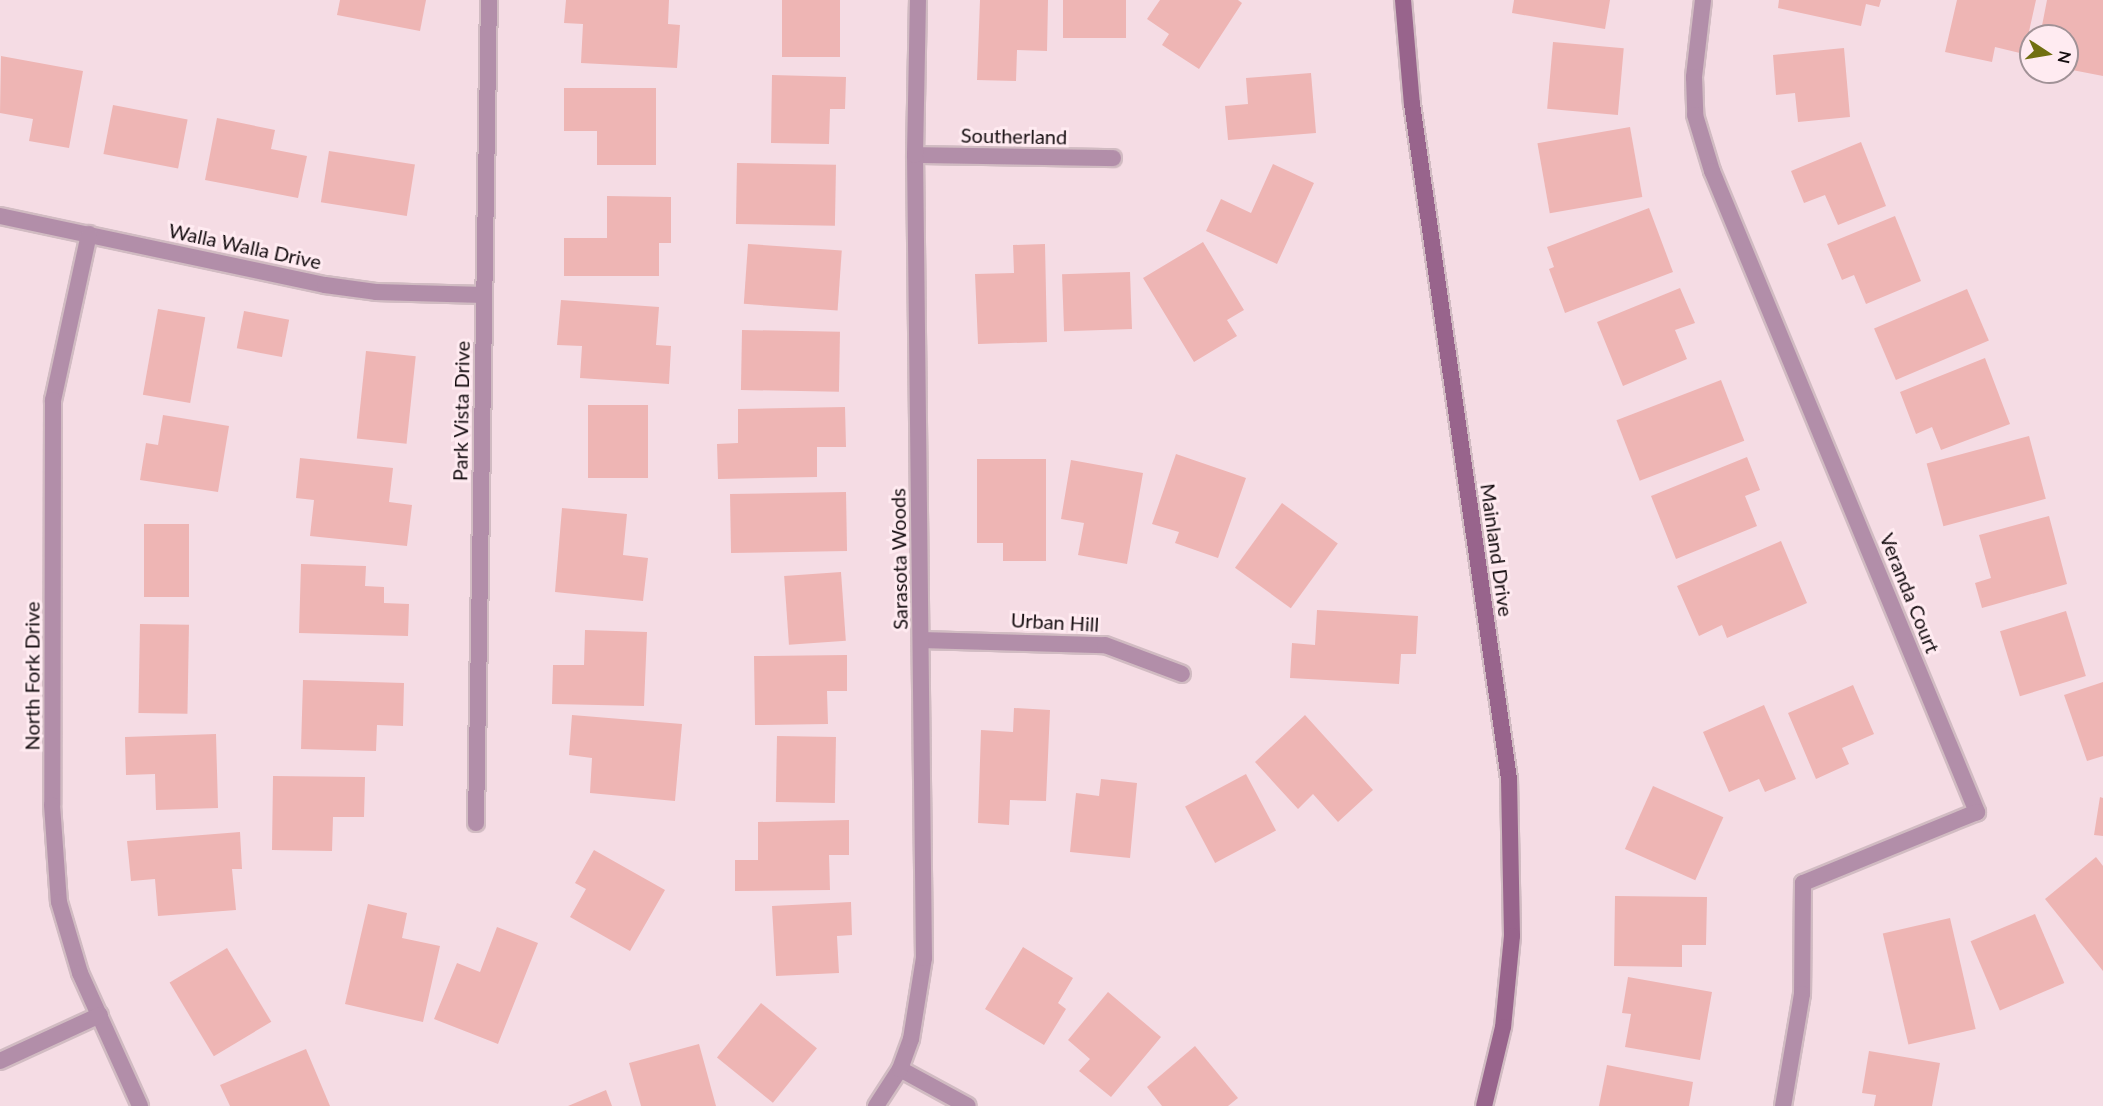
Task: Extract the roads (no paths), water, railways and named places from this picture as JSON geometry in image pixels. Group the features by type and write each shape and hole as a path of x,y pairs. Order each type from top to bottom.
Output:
{"main road":[{"name":"Mainland Drive","path":"1402,0 1412,104 1509,779 1512,936 1503,1027 1484,1106"}],"street":[{"name":"Park Vista Drive","path":"476,824 489,0"},
{"name":"Sarasota Woods","path":"876,1106 900,1069 919,1011 924,958 915,155 918,0"},
{"name":"Veranda Court","path":"1703,0 1694,87 1695,115 1712,171 1977,812 1803,883 1802,994 1783,1106"},
{"name":"Southerland","path":"915,155 1113,158"},
{"name":"Walla Walla Drive","path":"0,216 325,285 376,292 484,295"},
{"name":"North Fork Drive","path":"88,234 62,345 53,399 52,805 59,902 80,973 140,1106"},
{"name":"Urban Hill","path":"921,640 1105,645 1182,674"},
{"path":"0,1061 100,1015"},
{"path":"900,1069 968,1106"}]}
